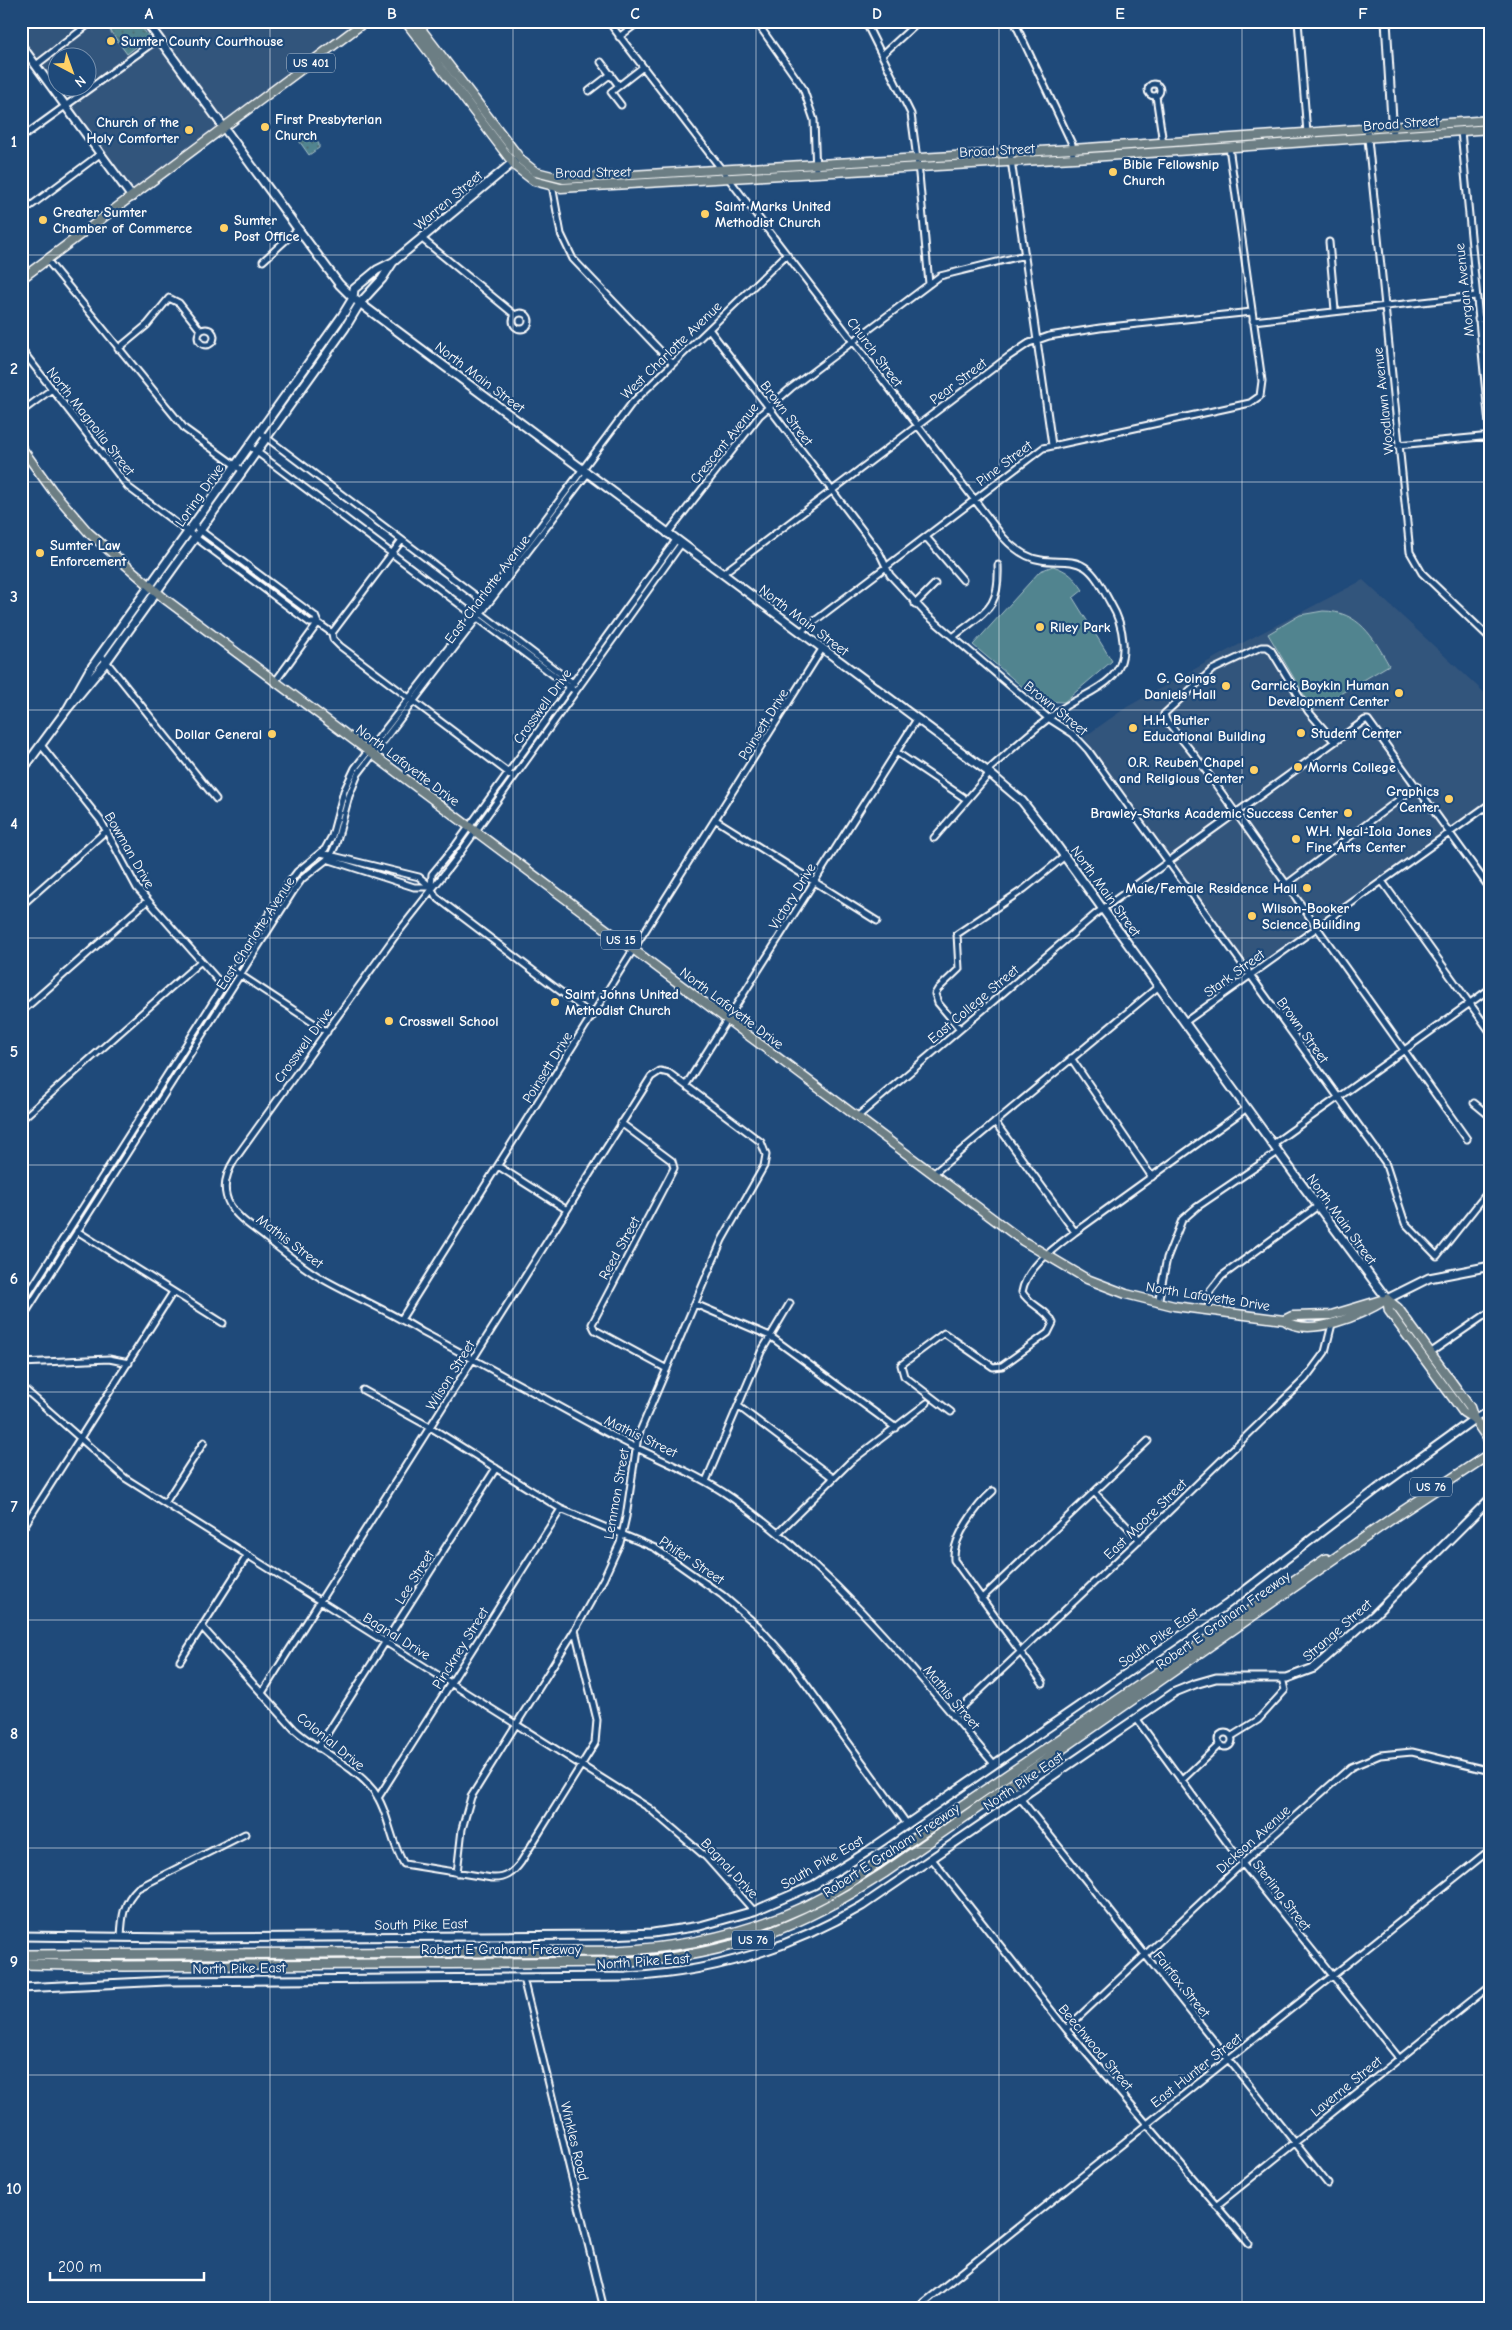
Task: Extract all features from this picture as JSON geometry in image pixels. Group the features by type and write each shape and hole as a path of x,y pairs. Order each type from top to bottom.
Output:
{"highway":[{"name":"Robert E Graham Freeway","path":"21,1964 129,1966 630,1962 689,1956 747,1942 821,1912 864,1886 1472,1462 1491,1445"},
{"name":"Robert E Graham Freeway","path":"1472,1462 1491,1453"},
{"name":"Robert E Graham Freeway","path":"21,1955 622,1951 689,1944 753,1928 801,1909 851,1881 1364,1536"}],"main road":[{"name":"US 401","path":"21,279 366,21"},
{"name":"Broad Street","path":"405,21 512,163 527,177 553,186 566,188 1011,162 1163,143 1491,120"},
{"name":"Broad Street","path":"415,21 519,157 536,172 564,179 1010,153 1073,153 1229,147 1491,129"},
{"name":"North Lafayette Drive","path":"21,447 52,490 88,533 149,587 1046,1257 1102,1286 1158,1303 1208,1309 1287,1323 1332,1324 1367,1312 1387,1298"},
{"path":"1287,1323 1292,1316 1331,1315 1387,1298"},
{"path":"1387,1298 1398,1308 1470,1407 1474,1419 1491,1445"},
{"path":"1387,1298 1389,1311 1463,1412 1474,1419"}],"street":[{"path":"36,64 93,21"},
{"name":"North Main Street","path":"146,21 339,284 353,298 822,650 988,772 1022,801 1065,856 1278,1152 1387,1298"},
{"name":"Church Street","path":"608,21 1002,537 1018,551 1042,561 1066,560 1077,563 1091,572 1119,618 1123,648 1119,665 1114,676 1108,682 1048,718"},
{"path":"619,37 640,21"},
{"path":"756,21 803,88 814,120 816,173"},
{"path":"865,21 911,114 918,158 929,284"},
{"path":"882,55 920,21"},
{"path":"1014,21 1063,125 1073,153"},
{"path":"1298,21 1307,133"},
{"path":"1386,21 1393,136"},
{"path":"21,138 158,38"},
{"path":"21,45 132,197"},
{"path":"601,62 619,86"},
{"path":"622,105 611,92 643,67"},
{"path":"589,91 610,74"},
{"path":"1156,96 1163,143"},
{"name":"Woodlawn Avenue","path":"1367,129 1406,531 1414,561 1427,578 1491,639"},
{"name":"Morgan Avenue","path":"1460,131 1491,446"},
{"path":"1229,147 1253,321 1336,310 1476,296"},
{"path":"1010,153 1052,445"},
{"path":"21,213 100,154"},
{"name":"Warren Street","path":"353,298 354,289 377,270 393,262 519,157"},
{"path":"551,177 561,234 573,259 672,363"},
{"path":"263,261 298,229"},
{"path":"421,238 515,315"},
{"path":"1329,242 1336,310"},
{"name":"West Charlotte Avenue","path":"584,472 632,403 786,255"},
{"name":"Crescent Avenue","path":"667,534 768,407 852,341 940,276 1025,255"},
{"path":"46,260 185,429 243,472"},
{"name":"Warren Street","path":"360,303 382,279 393,262"},
{"path":"118,349 147,324 169,298 179,303 201,331"},
{"name":"Loring Drive","path":"68,708 83,681 101,655 353,298"},
{"name":"Loring Drive","path":"21,772 68,708 106,662 196,538 346,328 360,303"},
{"name":"Pear Street","path":"722,574 1008,357 1037,340 1079,331 1252,312"},
{"path":"1478,319 1491,318"},
{"name":"Pine Street","path":"800,632 1038,452 1052,445 1250,403 1260,396 1262,381 1253,321"},
{"name":"Brown Street","path":"709,329 880,554 890,575 915,604 1048,718 1074,734 1081,742 1388,1166 1405,1223 1437,1256 1491,1188"},
{"name":"North Magnolia Street","path":"21,349 128,487 310,623 318,623"},
{"path":"21,412 52,389"},
{"path":"259,432 486,604"},
{"path":"1398,444 1490,436"},
{"path":"249,446 569,688 576,691"},
{"name":"East Charlotte Avenue","path":"21,1305 292,878 321,853 332,836 348,781 414,702 584,472"},
{"name":"North Magnolia Street","path":"194,525 315,616 318,623 332,633 335,642 514,777"},
{"path":"926,537 962,580"},
{"path":"332,633 402,540"},
{"name":"Crosswell Drive","path":"227,1197 225,1181 229,1168 432,887 508,772 679,542"},
{"name":"Crosswell Drive","path":"432,887 432,874 514,777 679,542"},
{"path":"953,637 994,602 998,591 998,565"},
{"path":"915,604 935,584"},
{"name":"East Charlotte Avenue","path":"21,1320 299,883 330,857 354,782 370,753 409,698 476,617 482,614 486,604"},
{"path":"482,614 574,682 576,691"},
{"path":"275,682 318,623"},
{"path":"1334,741 1308,711 1271,650 1267,647 1212,670 1164,714 1166,720 1196,756 1466,1139"},
{"name":"Poinsett Drive","path":"402,1318 822,650"},
{"path":"101,655 216,799"},
{"path":"934,838 988,772 1048,718"},
{"name":"Victory Drive","path":"686,1085 917,719"},
{"name":"East College Street","path":"858,1117 1103,908 1364,720 1368,720 1417,786"},
{"name":"Bowman Drive","path":"41,745 107,830 130,877 148,901 223,986"},
{"path":"896,752 962,797"},
{"path":"1287,884 1417,786 1491,890"},
{"name":"Stark Street","path":"1185,1022 1491,802"},
{"path":"716,820 877,921"},
{"path":"21,906 107,830"},
{"path":"321,853 414,887 432,887"},
{"path":"960,1030 938,1003 934,994 959,969 957,934 1024,889 1065,856"},
{"path":"330,857 419,877 432,887 436,898 592,1016"},
{"path":"1382,881 1491,1033"},
{"path":"21,1012 148,901"},
{"path":"21,1120 201,961"},
{"path":"233,970 327,1032"},
{"path":"933,1174 1159,986"},
{"path":"1273,1144 1491,988"},
{"path":"1072,1058 1152,1177"},
{"name":"Wilson Street","path":"262,1693 651,1077 660,1071 669,1073 686,1085"},
{"name":"Lemmon Street","path":"457,1873 462,1829 472,1797 575,1630 608,1571 622,1535 638,1436 726,1233 764,1166 765,1150 756,1137 686,1085"},
{"path":"1474,1102 1491,1117"},
{"path":"951,1412 904,1376 902,1365 944,1333 993,1367 1002,1366 1048,1333 1053,1323 1050,1316 1025,1298 1022,1292 1028,1276 1046,1257 1076,1232 1247,1108"},
{"path":"995,1122 1076,1232"},
{"name":"Reed Street","path":"621,1123 673,1162 674,1168 592,1324 595,1330 667,1369"},
{"path":"1158,1303 1166,1258 1182,1220 1196,1207 1278,1152"},
{"path":"498,1166 567,1210"},
{"name":"Mathis Street","path":"227,1197 234,1210 245,1221 308,1270 368,1304 402,1318 473,1359 636,1447 706,1481 733,1498 778,1533 875,1624 994,1764"},
{"path":"1208,1309 1210,1291 1222,1276 1318,1206"},
{"path":"77,1232 223,1323"},
{"path":"1387,1298 1429,1278 1491,1266"},
{"path":"21,1531 173,1292"},
{"path":"706,1481 770,1336 790,1303"},
{"path":"695,1304 770,1336 896,1428"},
{"path":"1430,1353 1491,1310"},
{"name":"East Moore Street","path":"953,1716 1140,1540 1305,1379 1325,1352 1332,1324"},
{"path":"21,1363 109,1359 128,1363"},
{"name":"Bagnal Drive","path":"21,1386 125,1478 637,1800 671,1825 706,1857 754,1911"},
{"name":"Phifer Street","path":"363,1390 430,1427 561,1509 648,1544 673,1558 722,1595 758,1626 806,1683 907,1824"},
{"path":"778,1533 832,1478 927,1403"},
{"path":"738,1406 832,1478"},
{"path":"1474,1419 1491,1408"},
{"name":"South Pike East","path":"21,1936 638,1934 700,1926 754,1911 814,1885 907,1824 1226,1605 1377,1489 1474,1419"},
{"path":"981,1599 1148,1441"},
{"path":"165,1503 204,1442"},
{"name":"Lee Street","path":"318,1748 496,1468"},
{"path":"993,1491 972,1515 954,1550 955,1563 1043,1683"},
{"path":"1094,1492 1140,1540"},
{"name":"Strange Street","path":"1136,1718 1175,1692 1205,1681 1231,1677 1282,1678 1305,1673 1324,1661 1382,1608 1491,1498"},
{"name":"Pinckney Street","path":"378,1798 561,1509"},
{"path":"180,1661 247,1556"},
{"name":"Colonial Drive","path":"202,1627 294,1729 345,1766 370,1787 378,1798 404,1864 457,1873"},
{"path":"457,1873 502,1878 512,1873 596,1742 597,1725 575,1630"},
{"path":"1232,1736 1258,1720 1284,1690 1282,1678"},
{"name":"Sterling Street","path":"1136,1718 1242,1863 1398,2058"},
{"name":"North Pike East","path":"21,1988 166,1981 626,1978 707,1968 751,1956 800,1939 835,1922 932,1859 1136,1718"},
{"path":"1220,1744 1218,1738 1222,1734 1227,1733 1232,1736"},
{"path":"1220,1744 1228,1746 1232,1742 1232,1736"},
{"path":"1181,1781 1220,1744"},
{"name":"Dickson Avenue","path":"1066,2029 1242,1863 1342,1774 1369,1758 1390,1752 1412,1752 1491,1771"},
{"name":"Fairfax Street","path":"1020,1798 1328,2184"},
{"path":"121,1937 124,1908 128,1898 138,1888 245,1834"},
{"name":"East Hunter Street","path":"916,2309 1491,1849"},
{"name":"Beechwood Street","path":"932,1859 1066,2029 1250,2244"},
{"name":"Winkles Road","path":"523,1978 604,2309"},
{"name":"Laverne Street","path":"1216,2206 1491,1985"}],"shaded area":[{"path":"21,21 366,21 133,192 59,98 98,98 98,48 48,48 48,82 21,45"},
{"name":"Morris College","path":"1363,580 1491,699 1491,798 1250,969 1084,737 1127,707 1225,652"}],"green space":[{"path":"109,21 137,21 149,37 127,54 105,24"},
{"path":"310,132 319,144 319,148 309,155 295,135"},
{"name":"Riley Park","path":"1053,566 1070,575 1083,590 1073,598 1112,661 1064,702 1039,701 973,645 1040,571"},
{"path":"1323,611 1336,612 1346,616 1364,628 1389,665 1313,710 1268,634 1300,615"}],"place":[{"name":"Sumter County Courthouse","path":"111,41"},
{"name":"First Presbyterian Church","path":"265,127"},
{"name":"Church of the Holy Comforter","path":"189,130"},
{"name":"Bible Fellowship Church","path":"1113,172"},
{"name":"Saint Marks United Methodist Church","path":"705,214"},
{"name":"Greater Sumter Chamber of Commerce","path":"43,220"},
{"name":"Sumter Post Office","path":"224,228"},
{"name":"Sumter Law Enforcement","path":"40,553"},
{"name":"Riley Park","path":"1040,627"},
{"name":"G. Goings Daniels Hall","path":"1226,686"},
{"name":"Garrick Boykin Human Development Center","path":"1399,693"},
{"name":"H.H. Butler Educational Building","path":"1133,728"},
{"name":"Student Center","path":"1301,733"},
{"name":"Dollar General","path":"272,734"},
{"name":"Morris College","path":"1298,767"},
{"name":"O.R. Reuben Chapel and Religious Center","path":"1254,770"},
{"name":"Graphics Center","path":"1449,799"},
{"name":"Brawley-Starks Academic Success Center","path":"1348,813"},
{"name":"W.H. Neal-Iola Jones Fine Arts Center","path":"1296,839"},
{"name":"Male/Female Residence Hall","path":"1307,888"},
{"name":"Wilson-Booker Science Building","path":"1252,916"},
{"name":"Saint Johns United Methodist Church","path":"555,1002"},
{"name":"Crosswell School","path":"389,1021"}]}
